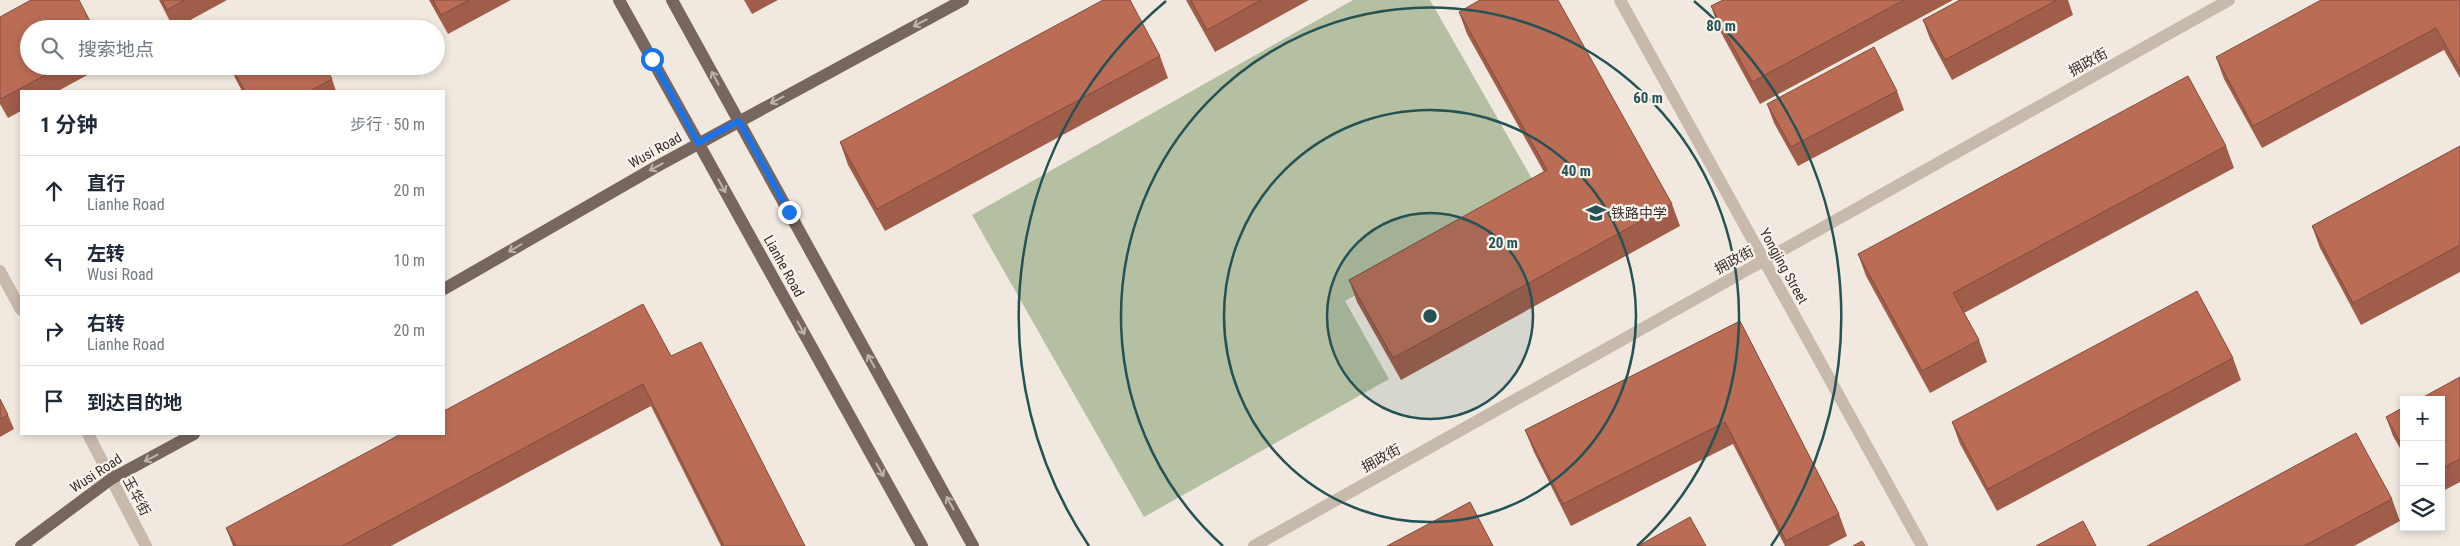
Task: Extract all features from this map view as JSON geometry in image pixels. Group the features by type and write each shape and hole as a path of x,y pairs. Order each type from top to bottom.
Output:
{"main road":[{"name":"Lianhe Road","path":"619,0 922,546"},
{"path":"672,0 974,546"},
{"name":"Wusi Road","path":"445,288 698,143 963,0"},
{"name":"Wusi Road","path":"21,546 110,479 192,435"}],"street":[{"name":"Yongjing Street","path":"1620,0 1922,546"},
{"name":"拥政街","path":"1254,546 2229,0"},
{"path":"0,271 20,308"},
{"name":"玉华街","path":"88,435 146,546"}],"green space":[{"path":"1353,0 1430,0 1539,191 1345,301 1389,379 1144,517 972,215"}],"building":[{"path":"31,0 79,0 89,20 20,20 20,75 45,75 1,99 0,17"},
{"path":"162,0 185,0 167,10"},
{"path":"433,0 469,0 441,15"},
{"path":"1103,0 1130,0 1160,56 877,209 840,142"},
{"path":"1191,0 1261,0 1207,30"},
{"path":"1480,0 1558,0 1672,204 1393,358 1349,280 1547,170 1459,12"},
{"path":"1723,0 1904,0 1752,82 1711,6"},
{"path":"1960,0 2057,0 1945,60 1923,20"},
{"path":"2321,0 2460,0 2460,71 2436,28 2253,126 2216,57"},
{"path":"1874,47 1897,91 1791,147 1767,104"},
{"path":"236,75 330,75 332,79 312,90 244,90"},
{"path":"2188,76 2226,146 1953,293 1979,340 1922,371 1858,254"},
{"path":"2460,146 2460,245 2353,303 2312,226"},
{"path":"2197,291 2233,358 1988,489 1952,422"},
{"path":"643,304 671,356 701,342 805,546 724,546 643,384 342,546 236,546 226,528 399,435 445,435 445,410"},
{"path":"1740,321 1839,514 1786,541 1725,422 1563,504 1525,430"},
{"path":"2460,377 2460,459 2445,467 2445,396 2425,396"},
{"path":"0,399 8,415 0,419"},
{"path":"2400,409 2400,442 2386,417"},
{"path":"2356,433 2392,499 2304,546 2147,546"},
{"path":"1470,502 1493,546 1387,546"},
{"path":"1690,517 1706,546 1638,546"},
{"path":"2083,521 2096,546 2036,546"},
{"path":"1862,541 1865,546 1853,546"}],"place":[{"name":"铁路中学","path":"1596,213"}],"route":[{"path":"652,59 698,143 739,121 789,212"}]}
